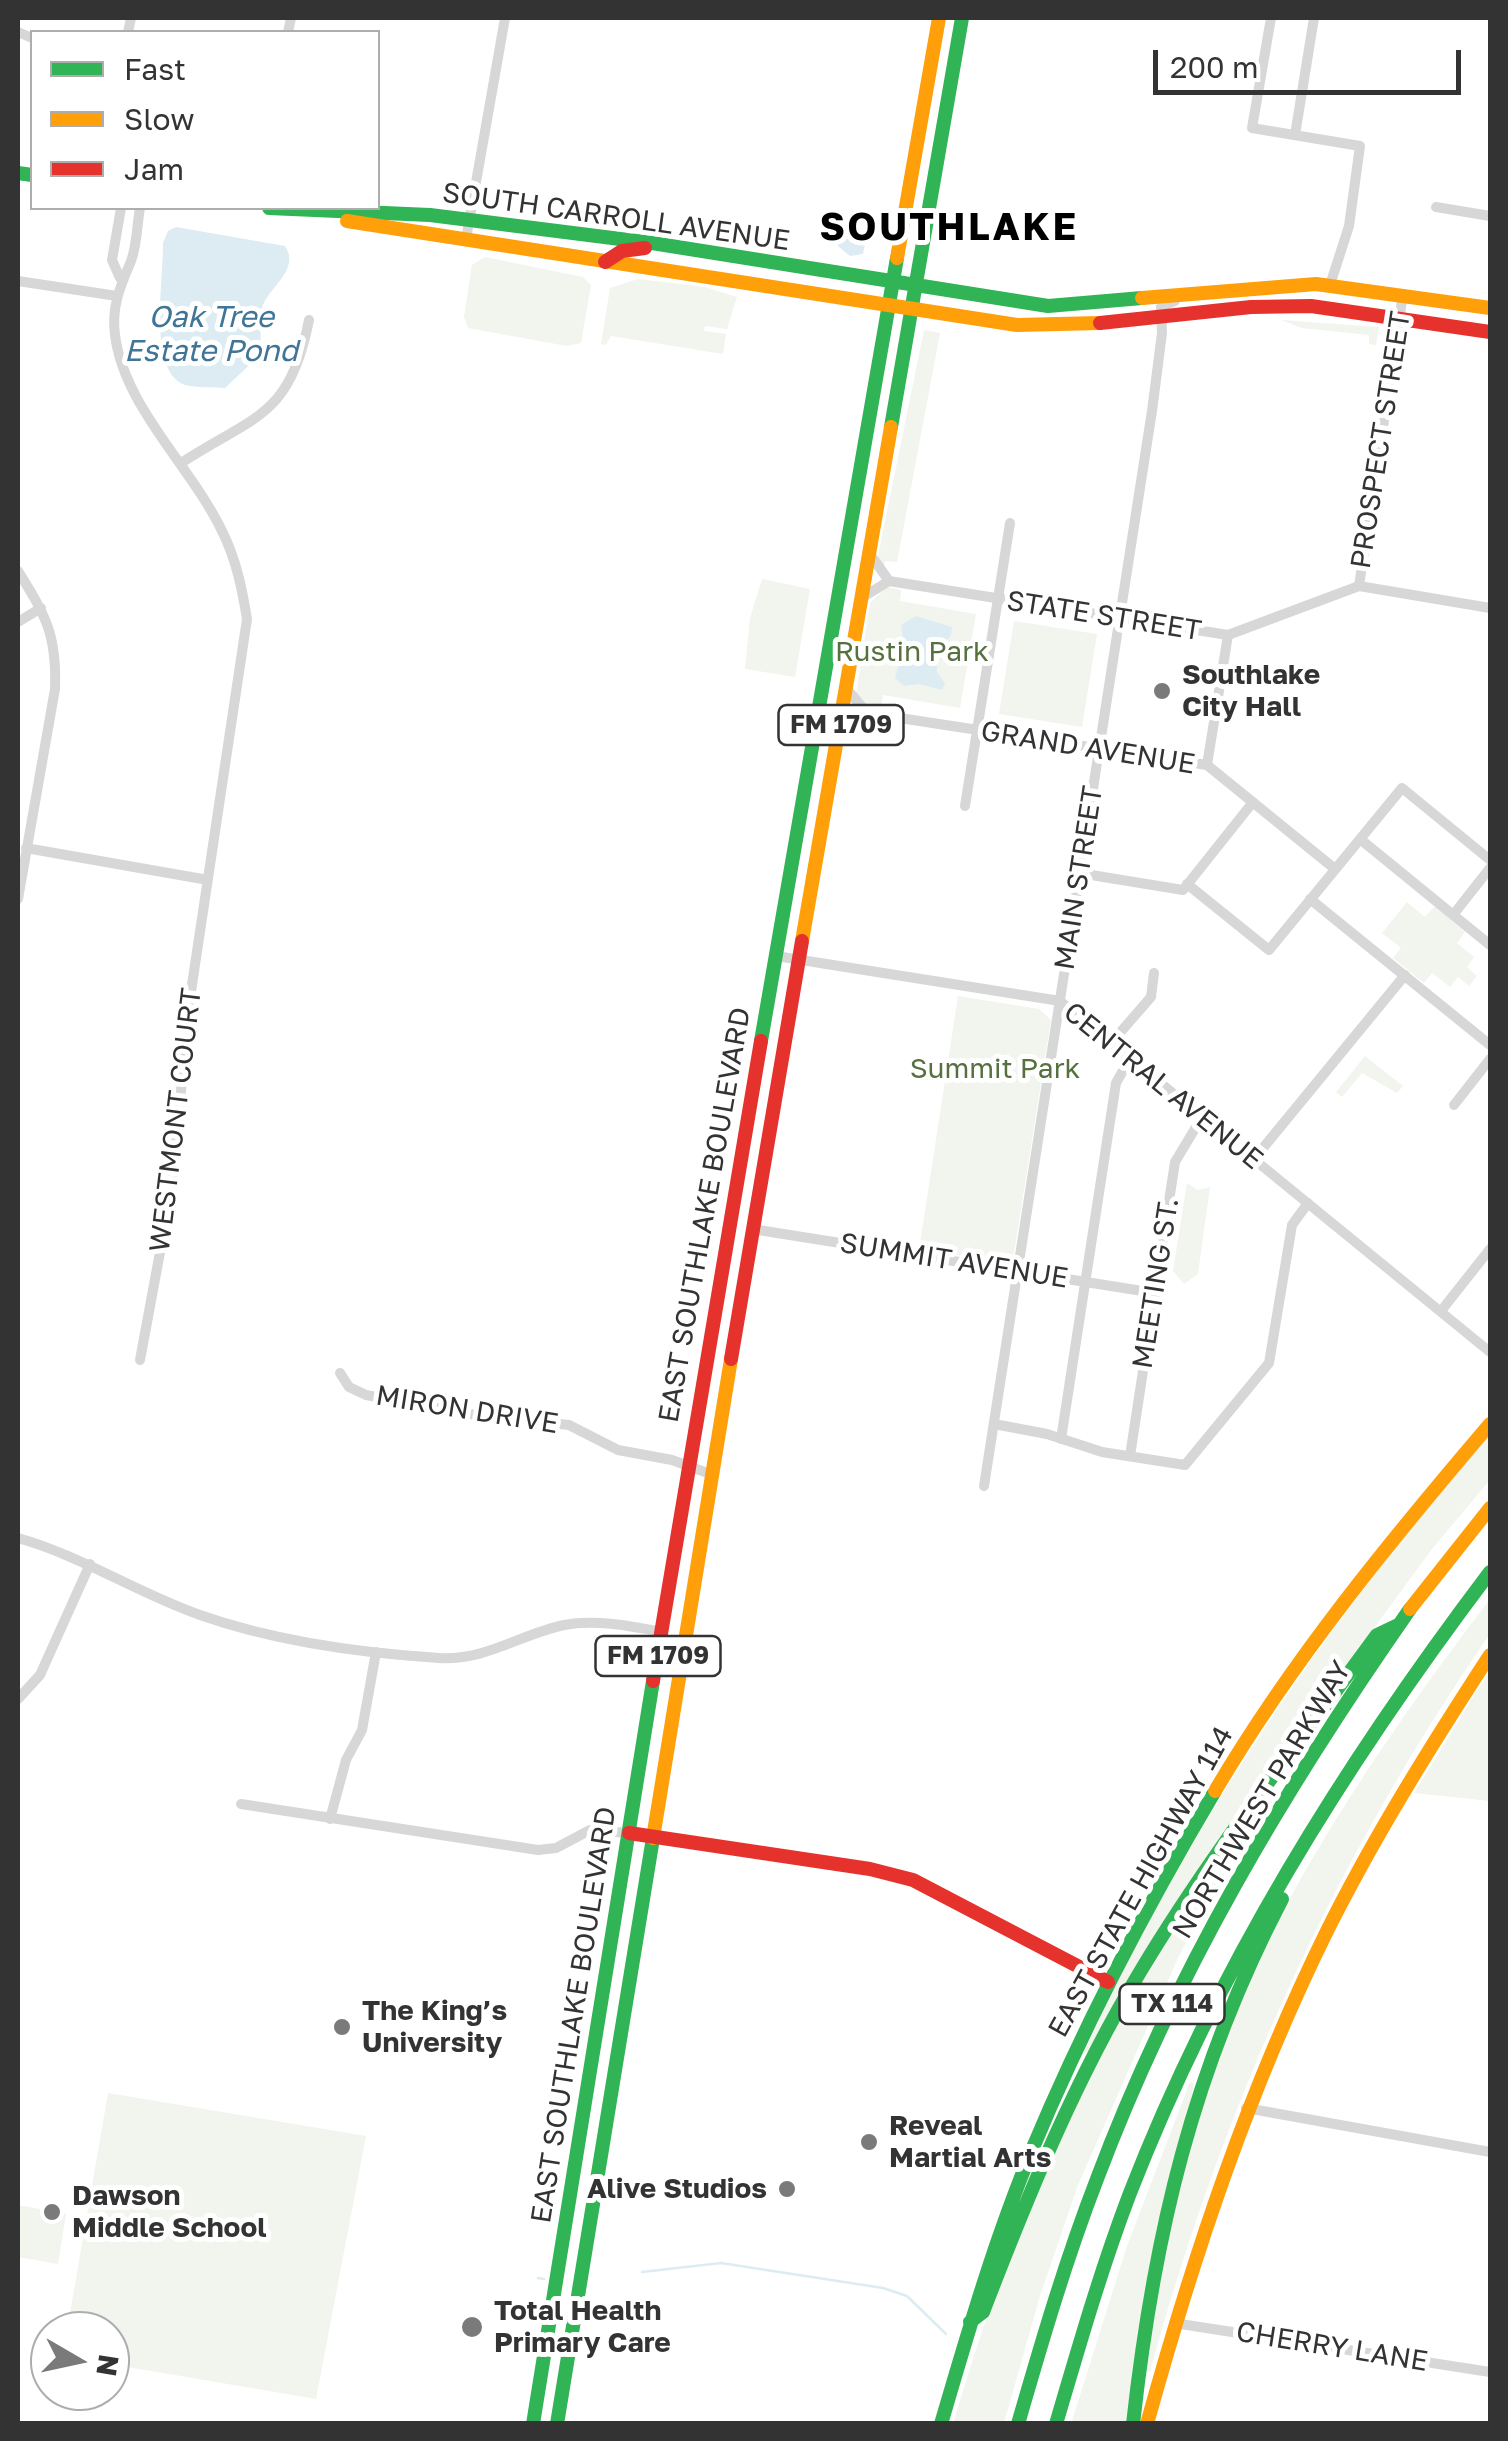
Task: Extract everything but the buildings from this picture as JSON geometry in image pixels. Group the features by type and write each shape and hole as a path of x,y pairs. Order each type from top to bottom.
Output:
{"main road":[{"name":"EAST SOUTHLAKE BOULEVARD","path":"533,2424 688,1464 939,18"},
{"name":"EAST SOUTHLAKE BOULEVARD","path":"557,2424 752,1229 962,18"},
{"name":"SOUTH CARROLL AVENUE","path":"287,210 604,262 1043,326 1287,306 1400,317 1490,332"},
{"name":"SOUTH CARROLL AVENUE","path":"305,212 470,220 614,238 1048,306 1274,285 1330,285 1490,308"},
{"path":"547,252 602,252 614,238"},
{"path":"604,262 622,251 672,246"},
{"name":"EAST STATE HIGHWAY 114","path":"941,2424 970,2322 1048,2111 1108,1982 1241,1746 1338,1609 1428,1492 1490,1424"},
{"name":"NORTHWEST PARKWAY","path":"1018,2424 1085,2213 1176,1996 1258,1844 1328,1731 1403,1622 1490,1508"},
{"name":"NORTHWEST PARKWAY","path":"1056,2424 1080,2335 1144,2151 1203,2019 1306,1834 1418,1668 1490,1572"},
{"path":"970,2322 983,2312 1062,2121 1140,1972 1222,1849 1377,1635 1403,1622"},
{"path":"1147,2424 1192,2256 1246,2108 1341,1899 1416,1764 1490,1655"},
{"path":"629,1833 870,1869 913,1880 1108,1982"},
{"path":"1133,2424 1158,2228 1189,2116 1234,1991 1304,1862 1306,1834"}],"street":[{"path":"466,238 505,18"},
{"path":"1270,18 1252,128 1360,146 1348,226 1330,285"},
{"path":"1295,135 1314,18"},
{"path":"1436,207 1490,216"},
{"path":"120,278 112,260 121,210"},
{"path":"120,278 132,260 140,210"},
{"name":"WESTMONT COURT","path":"120,278 114,331 127,376 233,556 247,620 208,880 171,1193 140,1360"},
{"path":"18,280 117,296"},
{"path":"1161,317 1162,304 1195,294"},
{"name":"PROSPECT STREET","path":"1359,586 1403,294"},
{"name":"MAIN STREET","path":"984,1486 1120,618 1154,392 1161,317"},
{"path":"181,463 258,418 284,394 298,367 308,320"},
{"path":"966,806 1010,522"},
{"path":"863,597 889,582 870,554"},
{"path":"18,571 41,608 54,639 55,690 18,899"},
{"name":"STATE STREET","path":"889,582 1228,635 1359,586"},
{"path":"1359,586 1490,608"},
{"path":"18,622 41,608"},
{"path":"1207,765 1228,635"},
{"path":"840,726 867,713 847,689"},
{"name":"GRAND AVENUE","path":"867,713 1207,765 1335,869"},
{"path":"1187,884 1269,950 1402,788 1490,860"},
{"path":"1079,873 1183,890 1253,802"},
{"path":"1360,839 1490,945"},
{"path":"26,848 208,880"},
{"path":"1453,914 1490,868"},
{"path":"1310,899 1490,1045"},
{"name":"CENTRAL AVENUE","path":"776,956 1060,1001 1490,1352"},
{"path":"1111,1043 1151,998 1154,972"},
{"path":"1254,1159 1404,976"},
{"path":"1060,1439 1116,1083 1130,1058"},
{"path":"1454,1105 1490,1060"},
{"name":"MEETING ST.","path":"1130,1456 1175,1162 1202,1116"},
{"path":"994,1424 1185,1466 1263,1372 1272,1354 1292,1225 1308,1203"},
{"name":"SUMMIT AVENUE","path":"752,1229 1155,1293"},
{"path":"1441,1311 1490,1249"},
{"name":"MIRON DRIVE","path":"340,1373 350,1387 366,1396 469,1414 568,1425 618,1450 688,1464 713,1474"},
{"path":"18,1538 90,1564 200,1615 278,1635 376,1652 445,1659 482,1654 560,1626 587,1622 662,1632"},
{"path":"18,1698 40,1675 90,1564"},
{"path":"330,1818 346,1760 362,1730 376,1652"},
{"path":"241,1804 538,1850 556,1848 590,1830 629,1833"},
{"path":"1246,2108 1490,2152"},
{"name":"CHERRY LANE","path":"1174,2323 1490,2372"}],"green space":[{"path":"485,257 583,277 591,285 581,343 567,346 468,328 464,317 472,265"},
{"path":"638,279 705,287 737,297 727,329 705,326 704,331 726,334 723,354 611,336 606,345 601,344 610,288"},
{"path":"1281,320 1379,327 1376,345 1369,344 1369,335 1302,328"},
{"path":"924,330 940,333 897,562 885,561 883,570 878,556"},
{"path":"762,579 810,589 795,677 745,669 750,618"},
{"name":"Rustin Park","path":"887,587 901,590 900,601 976,614 960,708 883,695 881,709 867,707 856,695 870,603"},
{"name":"Rustin Park","path":"1014,621 1097,634 1082,727 999,714"},
{"path":"1407,902 1425,917 1435,906 1465,932 1457,943 1474,957 1467,967 1477,976 1469,986 1458,977 1450,987 1432,973 1424,983 1393,958 1401,948 1382,933"},
{"name":"Summit Park","path":"958,996 1039,1009 1051,1020 1014,1253 1005,1262 919,1250"},
{"path":"1365,1056 1403,1086 1397,1093 1362,1073 1342,1097 1336,1092"},
{"path":"1187,1183 1198,1190 1210,1187 1198,1274 1184,1284 1173,1271"},
{"path":"1490,1435 1490,1480 1432,1549 1324,1696 1089,2053 1084,2052 1168,1886 1264,1728 1372,1578"},
{"path":"1490,1599 1490,1634 1381,1808 1289,1988 1212,2176 1150,2372 1145,2371 1172,2199 1195,2116 1224,2036 1259,1958 1343,1809"},
{"path":"1490,1670 1490,1801 1414,1793"},
{"path":"1242,1836 1178,1958 1078,2185 1040,2296 1004,2423 953,2424 998,2285 1086,2084 1157,1956 1223,1854"},
{"path":"1190,2082 1194,2083 1131,2423 1071,2424 1127,2246"},
{"path":"108,2093 366,2136 316,2399 130,2367 130,2311 70,2311"},
{"path":"18,2205 66,2214 58,2264 18,2257"}],"water":[{"path":"839,222 857,232 865,244 863,254 850,256 838,246 831,230"},
{"name":"Oak Tree Estate Pond","path":"176,227 285,246 289,255 286,271 262,308 259,356 225,388 185,385 173,377 166,362 160,322 163,243 168,231"},
{"path":"916,616 952,627 951,635 936,653 937,672 945,684 942,690 919,684 904,686 895,678 904,646 901,625"}],"waterway":[{"path":"642,2272 721,2263 883,2288 907,2296 946,2334"},
{"path":"538,2278 544,2279"}],"traffic: fast":[{"path":"891,427 962,18"},
{"path":"18,173 30,175"},
{"path":"315,210 430,215 652,243 1048,306 1142,298"},
{"path":"761,1041 897,258"},
{"path":"1056,2424 1130,2193 1203,2028 1244,1948 1335,1794 1490,1572"},
{"path":"1018,2424 1086,2209 1161,2029 1276,1814 1410,1609"},
{"path":"970,2322 983,2312 1017,2225 1094,2054 1167,1928 1224,1843 1377,1635 1398,1625"},
{"path":"533,2424 653,1681"},
{"path":"941,2424 994,2252 1052,2103 1117,1967 1215,1791"},
{"path":"557,2424 653,1838"},
{"path":"1133,2424 1153,2286 1182,2154 1224,2026 1282,1899"}],"traffic: slow":[{"path":"897,258 939,18"},
{"path":"347,221 1017,325 1100,323"},
{"path":"1142,298 1316,284 1490,308"},
{"path":"802,941 891,427"},
{"path":"653,1838 731,1359"},
{"path":"1215,1791 1310,1647 1490,1424"},
{"path":"1410,1609 1490,1508"},
{"path":"1147,2424 1225,2173 1299,1991 1384,1825 1490,1655"}],"traffic: jam":[{"path":"605,262 622,251 645,248"},
{"path":"1100,323 1251,307 1311,306 1490,332"},
{"path":"731,1359 802,941"},
{"path":"653,1681 761,1041"},
{"path":"629,1833 870,1869 913,1880 1108,1982"}],"place":[{"name":"Southlake City Hall","path":"1162,691"},
{"name":"The King’s University","path":"342,2027"},
{"name":"Reveal Martial Arts","path":"869,2142"},
{"name":"Alive Studios","path":"787,2189"},
{"name":"Dawson Middle School","path":"52,2212"},
{"name":"Total Health Primary Care","path":"472,2327"}],"district":[{"name":"SOUTHLAKE","path":"949,228"}]}
